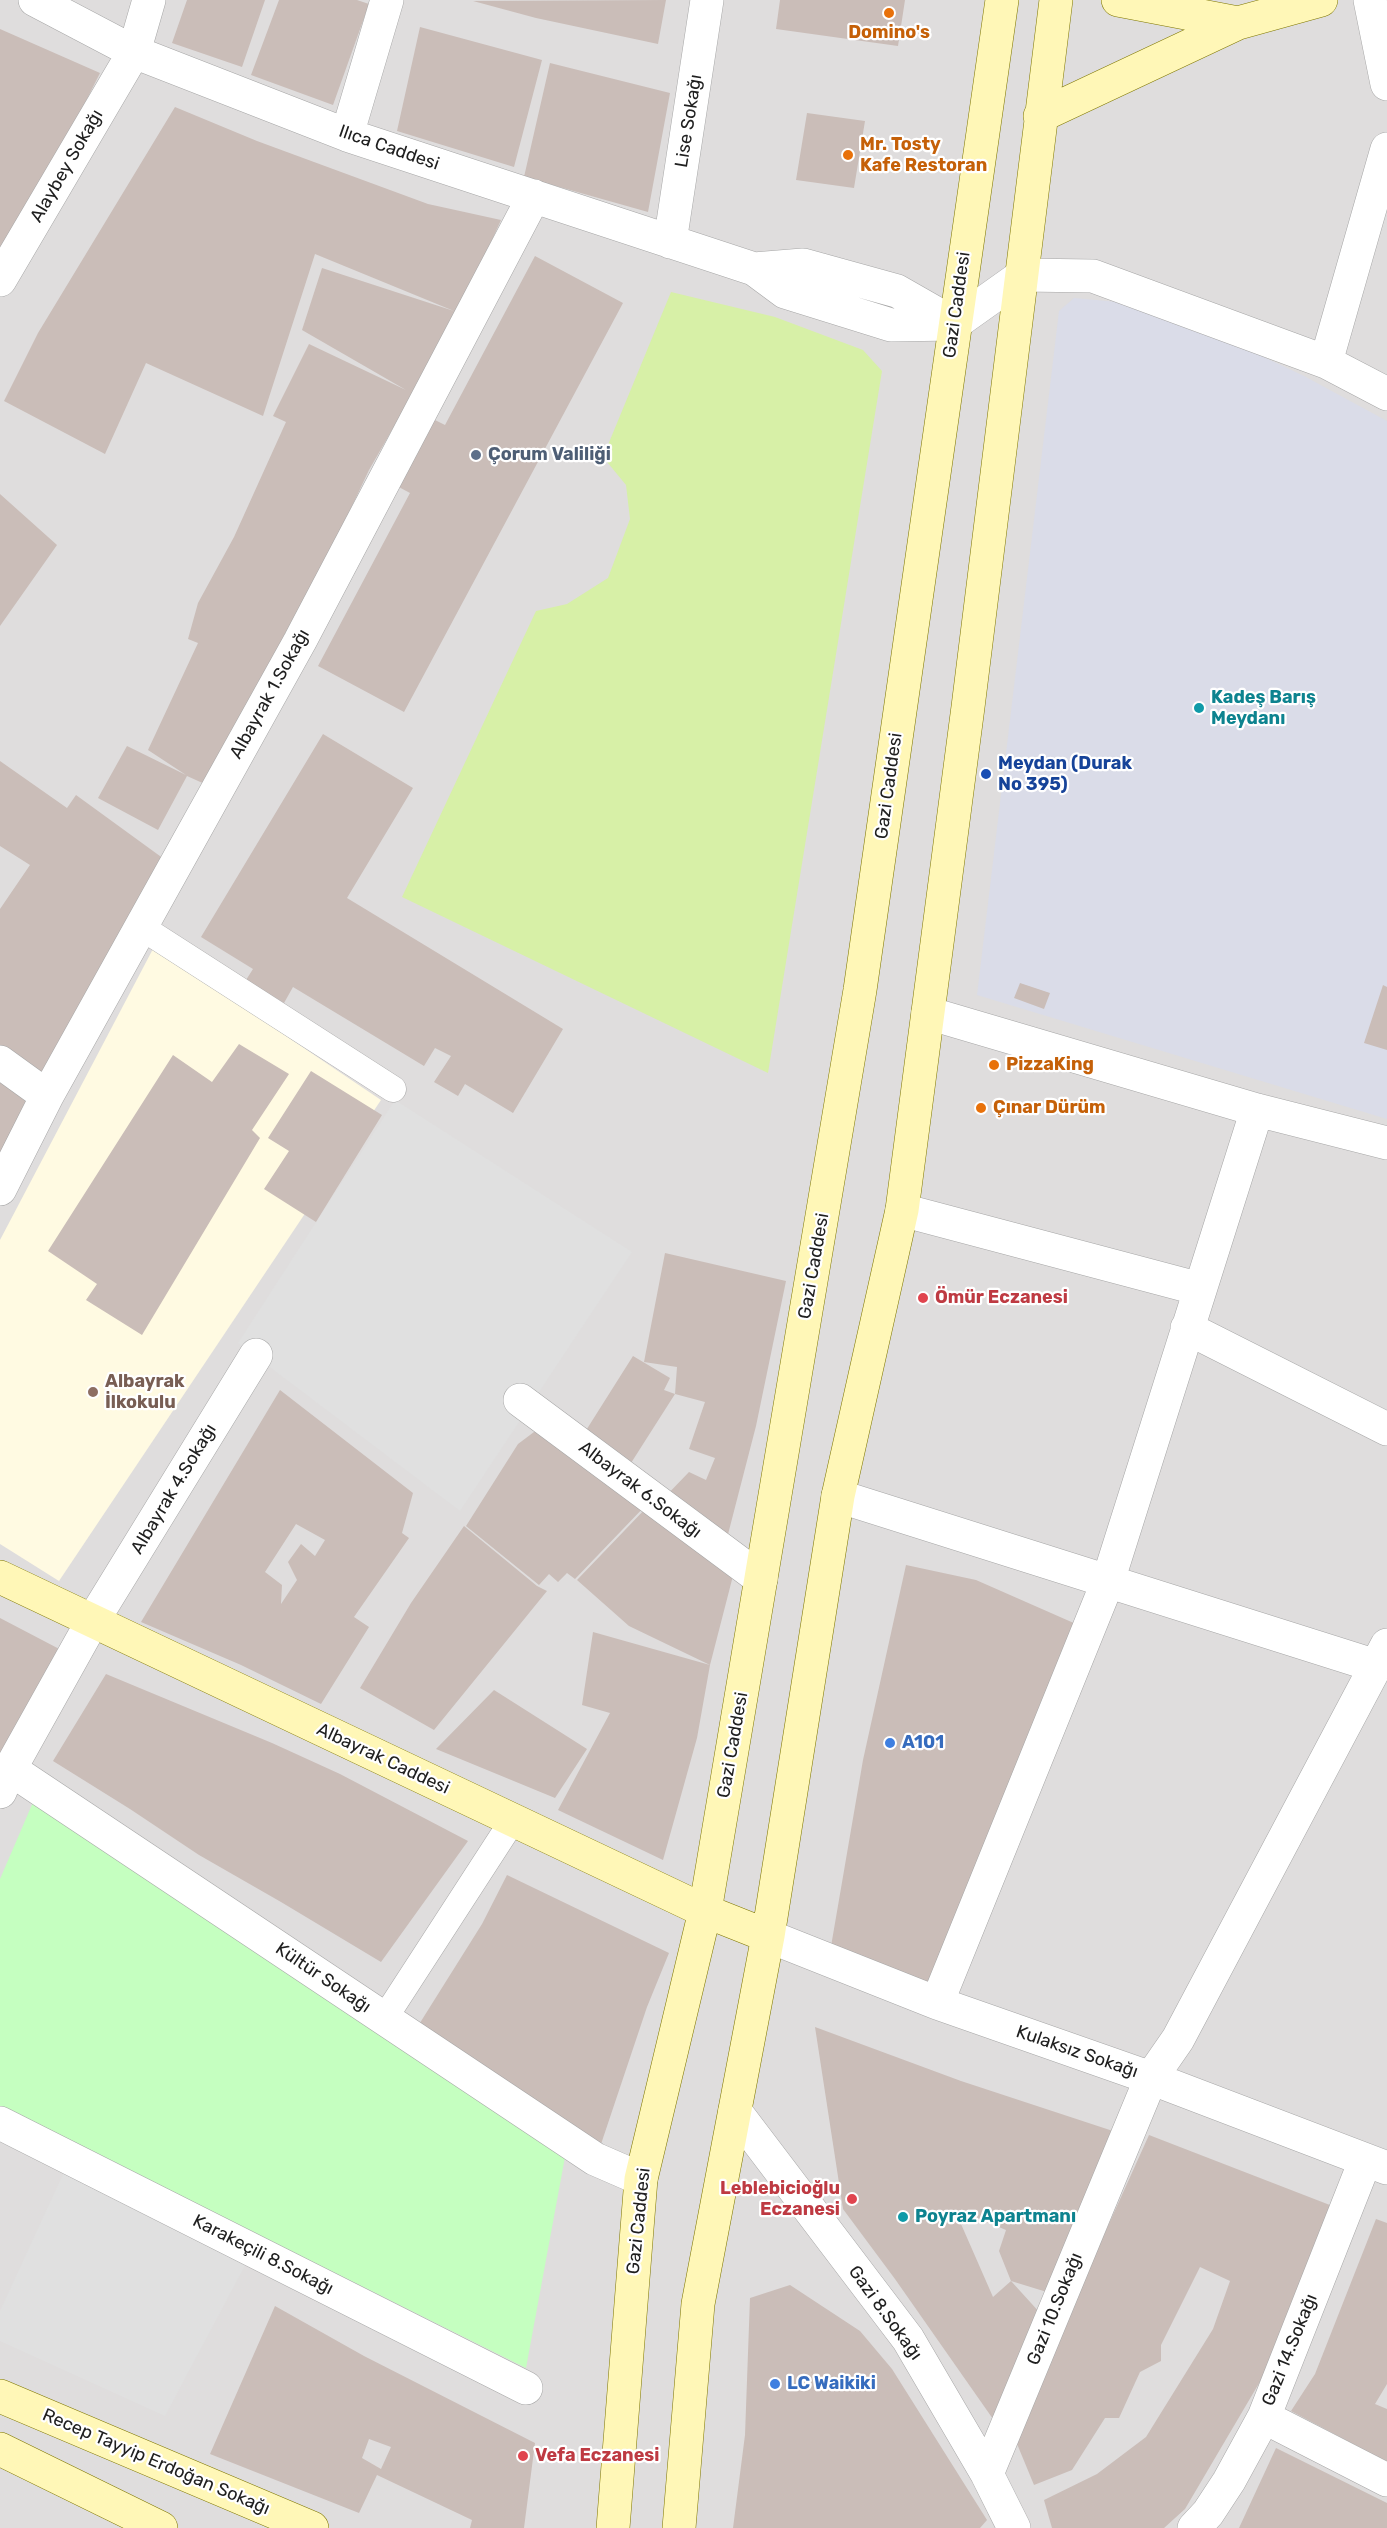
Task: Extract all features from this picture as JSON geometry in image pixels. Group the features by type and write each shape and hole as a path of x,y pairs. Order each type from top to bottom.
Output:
{"street":[{"name":"Ilıca Caddesi","path":"35,0 134,52 347,135 754,269 785,292 891,325 954,324"},
{"name":"Alaybey Sokağı","path":"0,280 134,52 149,0"},
{"path":"347,135 387,0"},
{"name":"Lise Sokağı","path":"670,242 707,0"},
{"name":"Gazi Caddesi","path":"612,2528 641,2179 705,1911 860,990 1002,0"},
{"path":"680,2528 698,2304 768,1936 838,1496 902,1210 1023,275 1040,116 1056,0"},
{"path":"1118,0 1238,23"},
{"path":"1040,116 1238,23 1321,0"},
{"path":"1370,0 1387,84"},
{"path":"1326,362 1387,149"},
{"name":"Albayrak 1.Sokağı","path":"0,1189 47,1096 300,641 534,196"},
{"path":"954,324 1023,275 1093,276 1326,362 1387,394"},
{"path":"928,1013 1257,1110 1387,1143"},
{"path":"0,1062 47,1096"},
{"path":"938,2004 1108,1581 1257,1110"},
{"path":"902,1210 1200,1289"},
{"path":"1187,1328 1387,1429"},
{"name":"Albayrak 4.Sokağı","path":"5,1780 92,1622 256,1355"},
{"name":"Albayrak 6.Sokağı","path":"520,1400 761,1579"},
{"path":"838,1496 1108,1581 1382,1656"},
{"name":"Albayrak Caddesi","path":"0,1577 705,1911 768,1936"},
{"name":"Gazi 10.Sokağı","path":"987,2474 1151,2078 1178,2039 1382,1656"},
{"name":"Kültür Sokağı","path":"5,1780 384,2019 595,2159 641,2179"},
{"name":"Kulaksız Sokağı","path":"768,1936 938,2004 1151,2078 1376,2164"},
{"name":"Gazi 8.Sokağı","path":"735,2111 908,2339 987,2474 1005,2523"},
{"name":"Karakeçili 8.Sokağı","path":"0,2123 526,2388"},
{"name":"Gazi 14.Sokağı","path":"1194,2528 1208,2513 1229,2481 1264,2417 1376,2164"},
{"name":"Recep Tayyip Erdoğan Sokağı","path":"0,2396 312,2528"},
{"path":"1264,2417 1387,2480"},
{"path":"0,2449 161,2528"}],"lane":[{"path":"141,927 393,1089"},
{"path":"384,2019 513,1820"}],"shaded area":[{"path":"0,0 1387,0 1387,2528 0,2528"},
{"name":"Kadeş Barış Meydanı","path":"1074,298 1118,302 1181,318 1304,376 1387,421 1387,1119 977,995 1059,311"},
{"name":"Albayrak İlkokulu","path":"154,947 381,1100 59,1581 0,1544 0,1240"},
{"path":"395,1100 632,1252 460,1511 238,1343"},
{"path":"65,2170 249,2258 165,2416 0,2341 0,2311"}],"green space":[{"path":"671,292 775,317 863,350 882,371 768,1073 402,897 536,611 567,604 608,578 630,519 626,485 603,457"},
{"path":"37,1793 565,2157 526,2368 0,2106 0,1879"}],"building":[{"path":"187,0 265,0 242,67 172,43"},
{"path":"279,0 357,0 369,4 333,105 251,75"},
{"path":"666,0 658,44 536,18 473,1"},
{"path":"780,0 905,0 898,46 776,29"},
{"path":"420,27 542,60 514,167 397,131"},
{"path":"0,29 100,73 61,151 0,254"},
{"path":"550,63 670,93 648,212 524,177"},
{"path":"175,107 257,141 428,204 501,220 459,313 369,470 319,576 207,785 187,776 158,830 98,798 127,746 186,775 148,750 198,643 188,639 198,603 234,537 286,422 273,416 309,344 406,390 302,330 322,268 454,311 315,254 263,416 146,363 105,454 4,401 38,333"},
{"path":"807,113 865,121 854,188 796,180"},
{"name":"Çorum Valiliği","path":"535,256 623,303 404,712 318,666 410,493 395,485 431,418 445,425"},
{"path":"0,494 57,545 0,626"},
{"path":"323,734 413,788 347,898 563,1029 513,1113 465,1084 458,1096 434,1082 451,1056 435,1048 424,1066 293,987 284,1003 246,980 253,969 201,937"},
{"path":"0,761 67,808 76,795 164,859 47,1078 0,1047 0,909 30,865 0,846"},
{"path":"1020,983 1050,993 1044,1009 1014,998"},
{"path":"1383,985 1387,987 1387,1050 1364,1043"},
{"path":"239,1044 289,1074 252,1130 260,1138 142,1335 86,1300 97,1284 48,1251 173,1055 212,1082"},
{"path":"311,1071 382,1115 316,1222 264,1189 289,1151 268,1138"},
{"path":"0,1080 37,1105 0,1172"},
{"path":"665,1253 786,1281 756,1426 726,1542 662,1500 689,1472 706,1480 715,1458 689,1449 705,1402 675,1394 677,1367 644,1362"},
{"path":"633,1356 670,1378 664,1390 675,1394 631,1463 585,1432"},
{"path":"280,1390 413,1493 402,1533 409,1538 354,1617 369,1627 321,1704 241,1665 141,1622","holes":["296,1524 325,1540 315,1556 301,1544 288,1562 297,1580 281,1604 282,1585 265,1572"]},
{"path":"548,1428 646,1505 575,1579 567,1573 558,1582 549,1574 539,1585 466,1526 518,1444 534,1432"},
{"path":"648,1506 735,1568 710,1665 629,1626 577,1580"},
{"path":"464,1526 537,1586 547,1591 434,1730 360,1688 411,1603"},
{"path":"906,1565 976,1580 1076,1624 929,1991 829,1958 863,1760"},
{"path":"0,1618 65,1652 0,1770"},
{"path":"593,1632 710,1665 697,1738 663,1860 558,1810 610,1713 582,1705"},
{"path":"106,1674 340,1774 468,1841 381,1962 199,1855 53,1761"},
{"path":"494,1690 587,1749 555,1798 436,1749"},
{"path":"507,1875 669,1953 647,2007 596,2159 418,2026 482,1924"},
{"path":"815,2027 961,2081 1119,2133 1050,2293 1011,2281 1041,2314 993,2419 843,2209","holes":["970,2215 1006,2230 999,2251 1011,2281 993,2297 961,2224"]},
{"path":"1149,2135 1335,2207 1278,2351 1185,2509 1164,2528 1052,2528 1044,2500 1097,2474 1146,2437 1213,2329 1230,2281 1200,2267 1161,2345 1161,2361 1140,2372 1119,2418 1105,2418 1072,2470 1034,2485 1015,2439"},
{"path":"1376,2219 1387,2223 1387,2384 1375,2404 1387,2409 1387,2462 1291,2411 1315,2374"},
{"path":"790,2285 860,2331 892,2369 987,2520 980,2528 733,2528 745,2435 750,2298"},
{"path":"275,2306 364,2356 535,2443 524,2528 470,2528 472,2520 377,2475 359,2513 210,2454","holes":["369,2439 391,2447 381,2469 362,2458"]},
{"path":"1276,2448 1387,2503 1387,2528 1239,2528"}],"place":[{"name":"Domino's","path":"889,13"},
{"name":"Mr. Tosty Kafe Restoran","path":"848,155"},
{"name":"Çorum Valiliği","path":"476,455"},
{"name":"Kadeş Barış Meydanı","path":"1199,708"},
{"name":"Meydan (Durak No 395)","path":"986,774"},
{"name":"PizzaKing","path":"994,1065"},
{"name":"Çınar Dürüm","path":"981,1108"},
{"name":"Ömür Eczanesi","path":"923,1298"},
{"name":"Albayrak İlkokulu","path":"93,1392"},
{"name":"A101","path":"890,1743"},
{"name":"Leblebicioğlu Eczanesi","path":"852,2199"},
{"name":"Poyraz Apartmanı","path":"903,2217"},
{"name":"LC Waikiki","path":"775,2384"},
{"name":"Vefa Eczanesi","path":"523,2456"}]}
